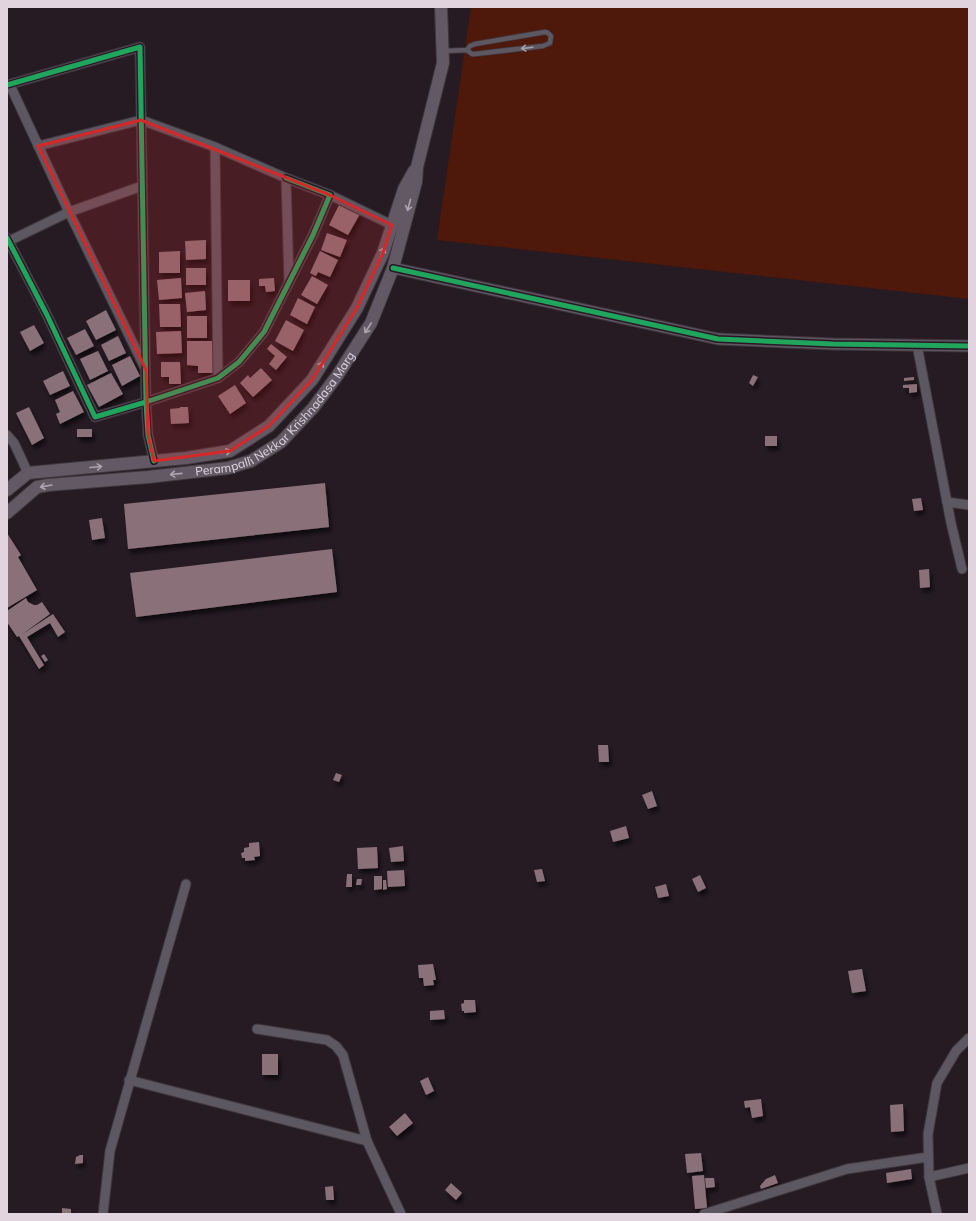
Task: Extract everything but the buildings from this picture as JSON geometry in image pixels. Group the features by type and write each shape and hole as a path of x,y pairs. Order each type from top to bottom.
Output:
{"main road":[{"name":"Perampalli Nekkar Krishnadasa Marg","path":"7,513 37,488 56,484 148,477 228,468 251,461 281,442 313,408 337,376 371,323 393,268 416,182 417,167 443,63 441,7"},
{"name":"Perampalli Nekkar Krishnadasa Marg","path":"28,473 186,458 230,451 270,426 312,380 357,308 383,253 404,189 417,167"},
{"path":"7,490 28,473"}],"street":[{"path":"146,370 9,85 140,48 146,370 146,402 148,435 154,461"},
{"path":"38,146 141,120 215,147 286,178 330,195 392,225"},
{"path":"215,147 218,378"},
{"path":"286,178 289,283"},
{"path":"142,186 69,212 8,239 47,315 95,417 218,378 239,362 264,332 313,235 330,195"},
{"path":"393,268 718,339 833,344 969,346"},
{"path":"917,345 947,502 962,569"},
{"path":"7,436 14,443 28,473"},
{"path":"947,502 969,506"},
{"path":"103,1214 110,1151 186,884"},
{"path":"257,1029 327,1040 336,1046 343,1055 367,1141 401,1214"},
{"path":"937,1214 929,1177 928,1134 937,1083 956,1051 969,1038"},
{"path":"129,1080 367,1141"},
{"path":"704,1214 847,1169 928,1157"},
{"path":"929,1177 969,1168"}],"lane":[{"path":"442,51 467,50 472,54 475,54 544,46 550,43 551,36 545,32 537,33 475,44 470,46 467,50"}],"highlighted area":[{"path":"141,120 330,195 392,225 383,253 357,308 312,380 269,426 230,451 154,461 148,435 146,370 38,146"}],"shaded area":[{"path":"471,7 969,7 969,299 437,240"}],"cycle path":[{"path":"7,85 140,47 146,402 148,435 154,461"},
{"path":"7,238 47,315 95,417 218,378 239,362 264,332 313,235 330,195 286,178"},
{"path":"393,268 718,339 833,344 969,346"}]}
